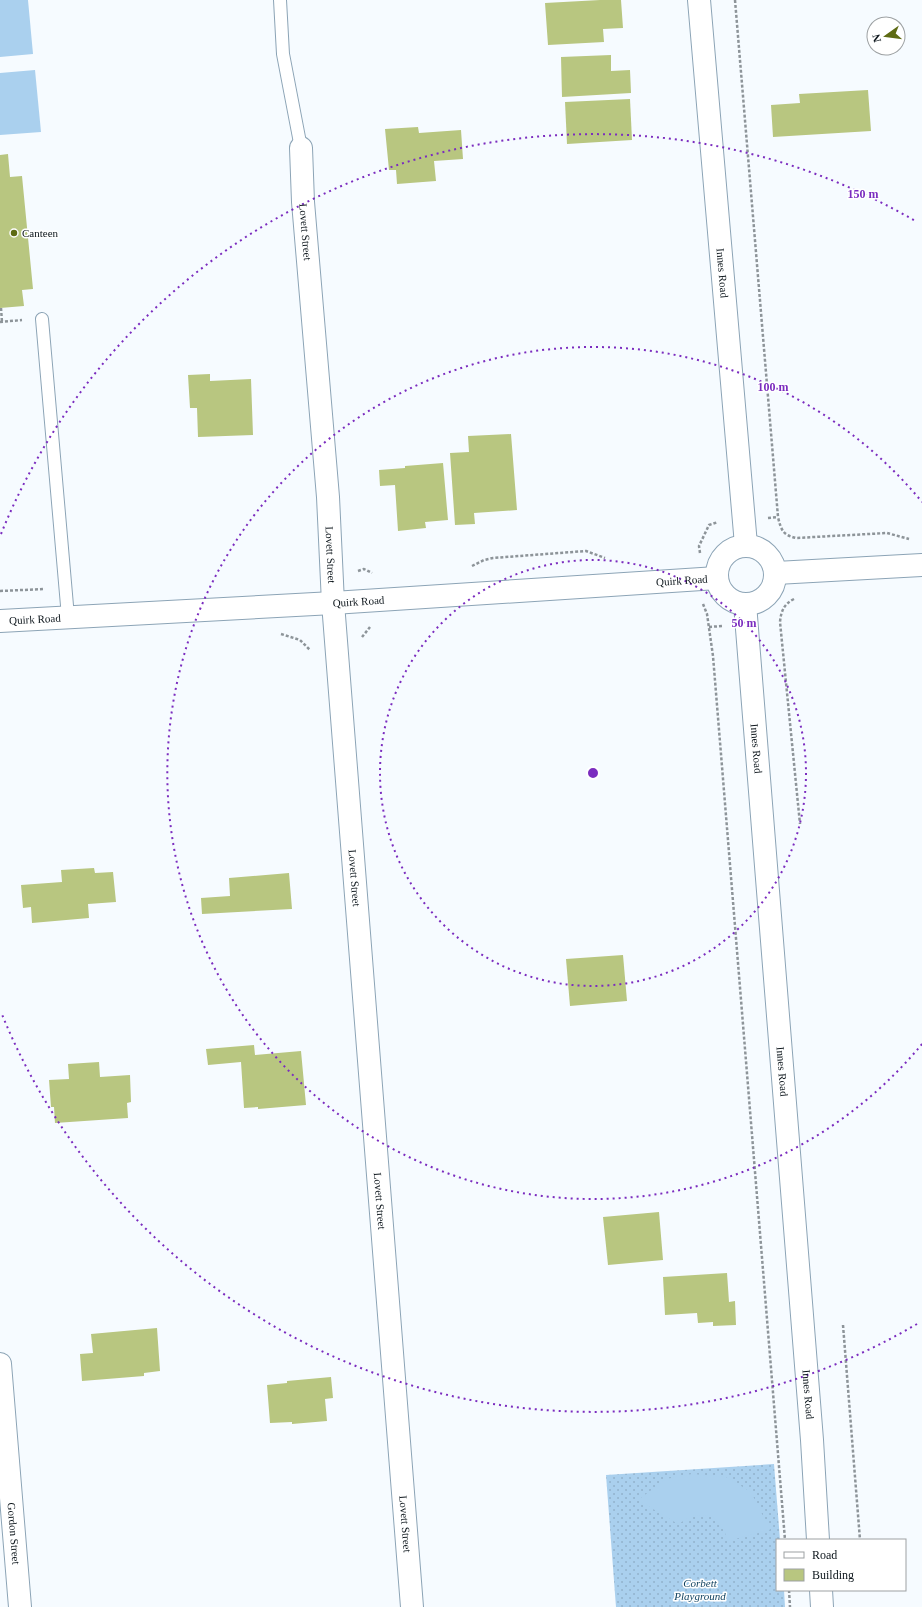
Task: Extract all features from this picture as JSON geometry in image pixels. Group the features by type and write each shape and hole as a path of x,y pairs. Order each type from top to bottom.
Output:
{"street":[{"name":"Innes Road","path":"699,0 746,545"},
{"name":"Lovett Street","path":"300,148 303,210 328,497 333,603 412,1607"},
{"path":"746,545 757,547 766,553 773,562 776,573 775,583 764,599 755,603 745,604 735,602 726,596 709,578 718,568 721,559 728,552 736,547 746,545"},
{"path":"776,573 922,565"},
{"name":"Quirk Road","path":"0,621 333,603 709,578"},
{"name":"Innes Road","path":"745,604 812,1440 818,1539"},
{"name":"Gordon Street","path":"0,1364 20,1607"},
{"path":"821,1591 822,1607"}],"lane":[{"path":"280,0 283,54 300,148"},
{"path":"42,319 68,618"}],"path":[{"path":"735,0 778,518 781,529 787,536 796,538 887,533 912,540"},
{"path":"1,308 2,322"},
{"path":"778,518 743,519 718,522 709,525 699,546 709,578 703,604 707,614 714,664 785,1539"},
{"path":"800,598 785,605 781,613 780,622 800,824"},
{"path":"697,604 703,604"},
{"path":"275,634 283,634 300,640 309,650 359,645 367,630 373,625"},
{"path":"843,1325 860,1539"},
{"path":"789,1591 790,1607"}],"green space":[{"path":"0,0 28,0 33,54 0,57"},
{"path":"35,70 41,132 0,135 0,73"},
{"name":"Corbett Playground","path":"774,1464 780,1539 776,1539 776,1591 784,1591 785,1607 616,1607 606,1475"},
{"path":"692,1474 726,1477 751,1492 770,1530 727,1541 724,1528 711,1515 692,1516 678,1524 638,1500 666,1479"}],"building":[{"path":"621,0 623,28 603,29 604,42 548,45 545,3"},
{"path":"611,55 611,71 630,70 631,93 562,97 561,57"},
{"path":"868,90 871,131 773,137 771,105 800,103 799,94"},
{"path":"630,99 632,140 567,144 565,102"},
{"path":"418,127 419,133 461,130 463,159 434,161 436,181 397,184 396,170 389,170 385,129"},
{"name":"Canteen","path":"8,154 10,177 22,176 33,289 22,290 24,306 0,308 0,155"},
{"path":"210,374 210,381 251,379 253,435 198,437 197,408 190,408 188,375"},
{"path":"511,434 517,510 474,513 475,524 455,525 450,453 469,452 468,436"},
{"path":"443,463 448,520 425,522 426,528 398,531 395,485 380,486 379,470"},
{"path":"94,868 95,873 113,872 116,902 88,904 89,918 32,923 31,907 23,908 21,885 62,882 61,870"},
{"path":"289,873 292,909 202,914 201,898 230,896 229,878"},
{"path":"623,955 627,1001 570,1006 566,959"},
{"path":"254,1045 255,1055 301,1051 306,1105 258,1109 258,1107 244,1108 241,1062 208,1065 206,1049"},
{"path":"99,1062 100,1077 130,1075 131,1102 127,1103 128,1118 55,1123 54,1107 51,1107 49,1080 69,1079 68,1064"},
{"path":"659,1212 663,1260 608,1265 603,1217"},
{"path":"727,1273 729,1302 735,1301 736,1325 713,1326 713,1322 698,1323 697,1313 665,1315 663,1277"},
{"path":"157,1328 160,1371 144,1373 144,1376 82,1381 80,1354 93,1353 91,1334"},
{"path":"331,1377 333,1398 325,1399 327,1421 292,1424 292,1422 270,1423 267,1385 287,1383 287,1381"}],"place":[{"name":"Canteen","path":"14,233"}]}
